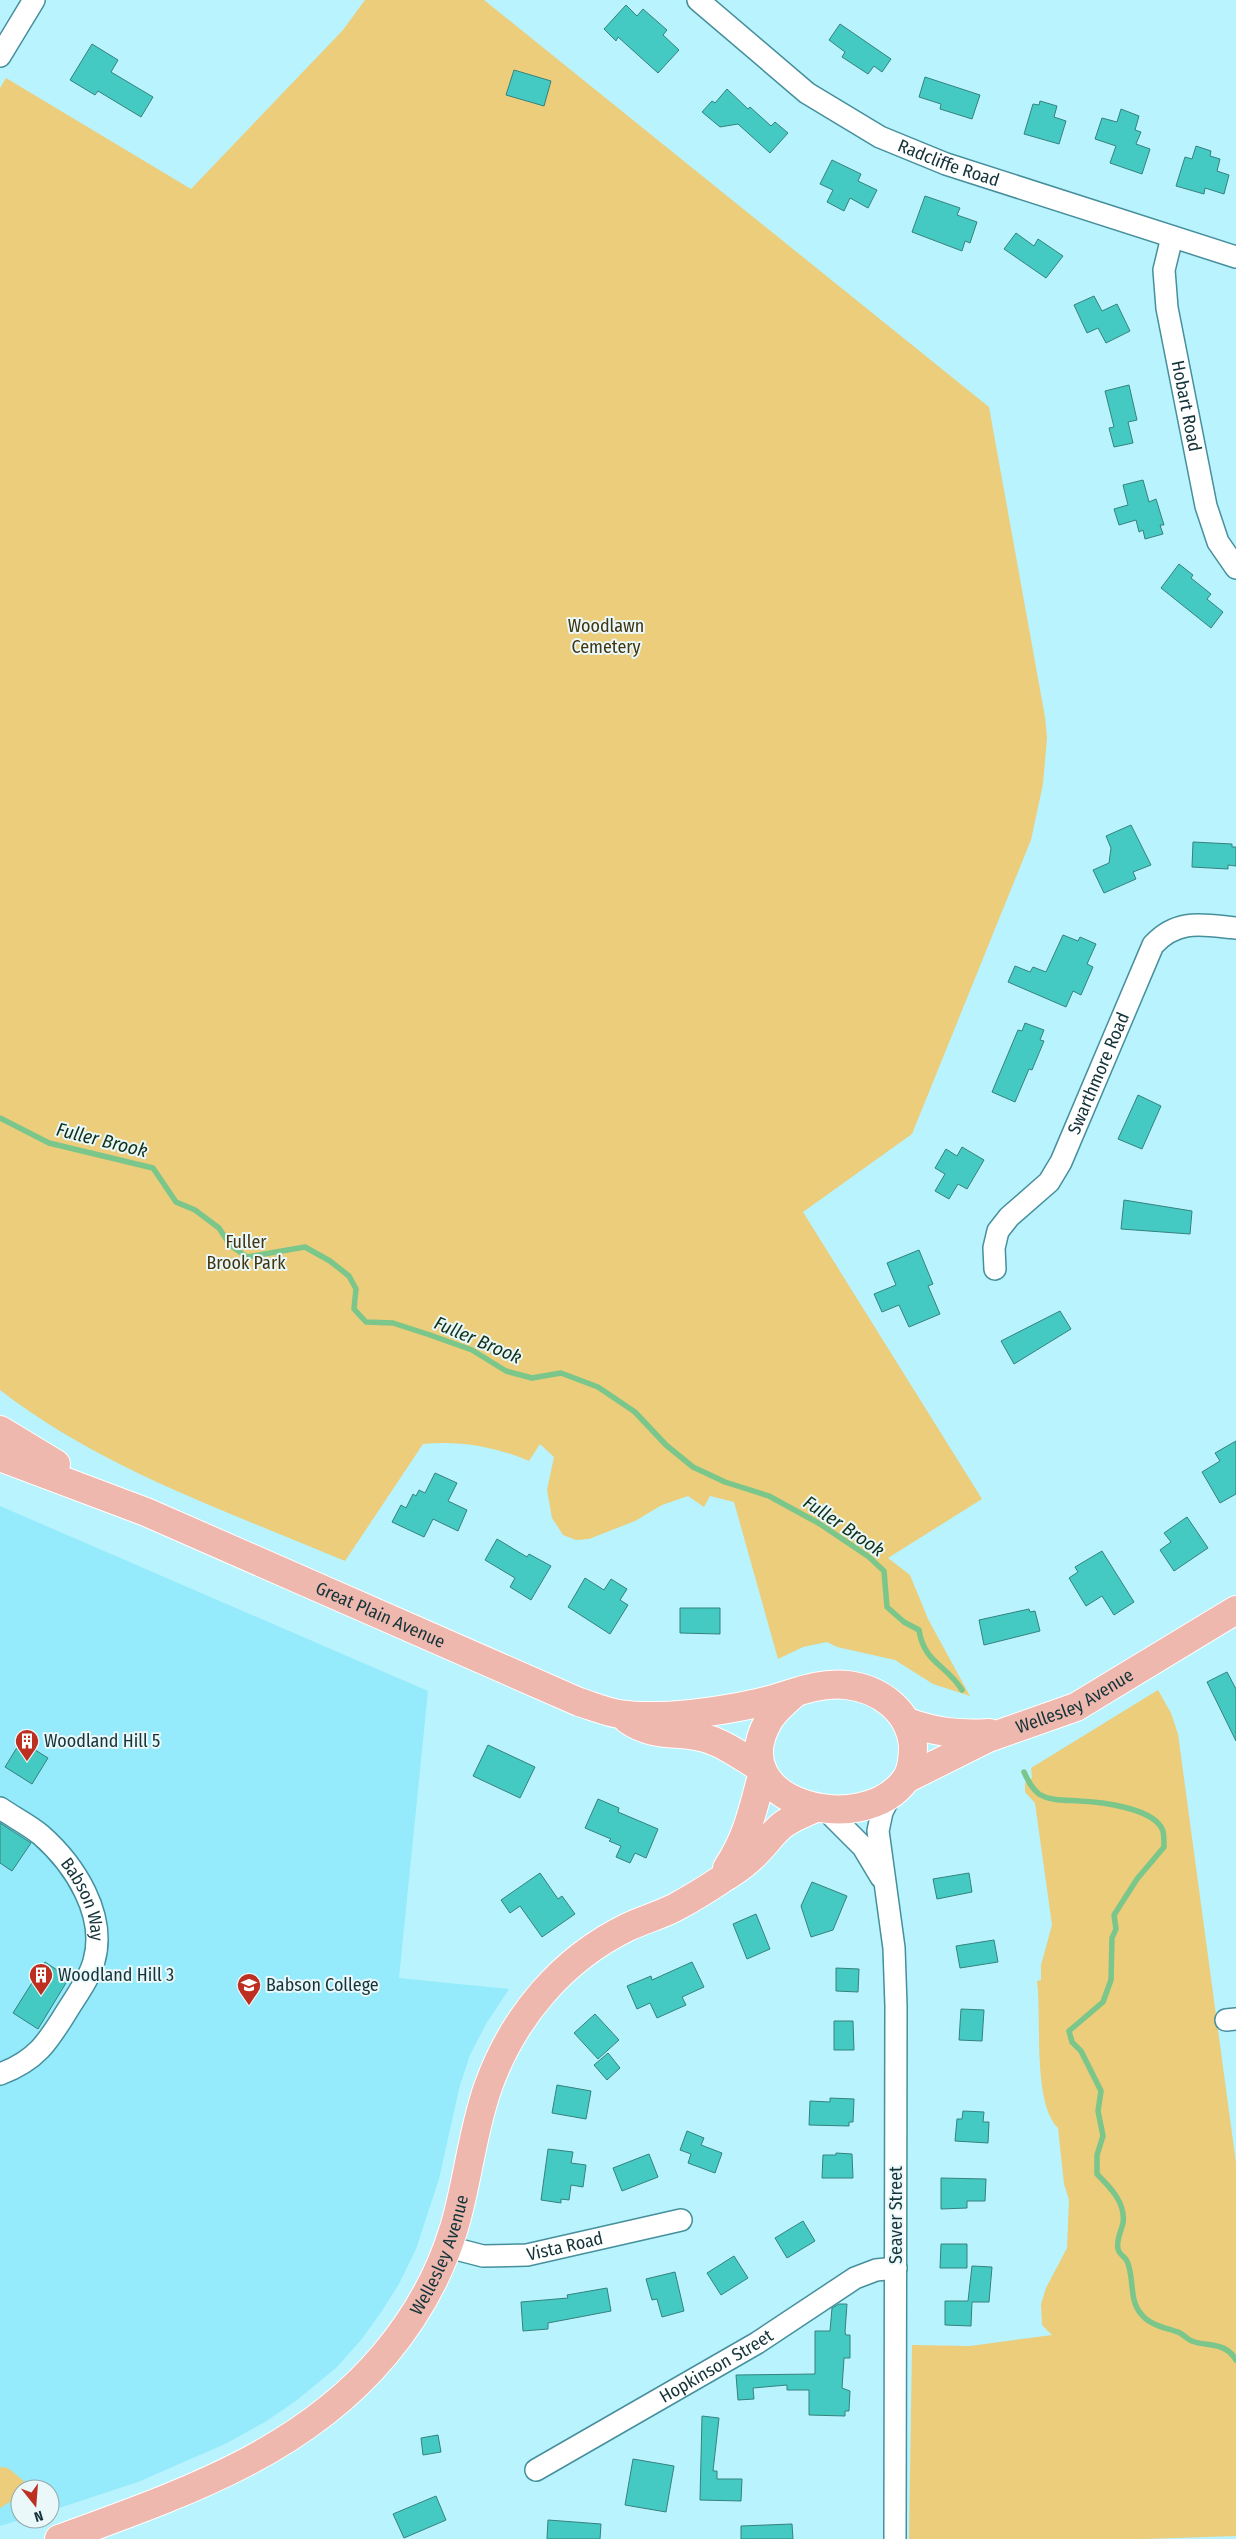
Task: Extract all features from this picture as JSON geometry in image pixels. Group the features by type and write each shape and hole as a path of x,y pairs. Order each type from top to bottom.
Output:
{"main road":[{"name":"Great Plain Avenue","path":"0,1430 54,1463 146,1512"},
{"name":"Great Plain Avenue","path":"0,1457 146,1512 579,1702 618,1714 659,1715 706,1712 758,1703 795,1693"},
{"name":"Wellesley Avenue","path":"900,1785 965,1748 1076,1707 1236,1610"},
{"path":"845,1684 868,1689 890,1701 907,1722 913,1750 913,1761 900,1785 881,1800 859,1806 820,1809 772,1786 761,1769 759,1753 766,1725 774,1713 795,1693 817,1687 845,1684"},
{"name":"Great Plain Avenue","path":"618,1714 638,1727 663,1734 711,1740 761,1769"},
{"path":"907,1722 933,1730 957,1734 1011,1731"},
{"name":"Wellesley Avenue","path":"717,1882 737,1853 750,1825 761,1769"},
{"name":"Wellesley Avenue","path":"59,2539 188,2491 250,2461 309,2425 348,2393 398,2338 422,2303 448,2247 459,2209 484,2098 499,2061 523,2017 557,1977 596,1946 629,1926 673,1908 717,1882 746,1863 781,1826 820,1809"}],"street":[{"path":"0,56 34,0"},
{"name":"Radcliffe Road","path":"698,0 807,93 880,137 946,164 1236,257"},
{"name":"Hobart Road","path":"1172,237 1164,270 1165,295 1171,327 1209,518 1221,548 1236,568"},
{"name":"Swarthmore Road","path":"996,1269 994,1248 998,1231 1010,1217 1045,1186 1058,1167 1153,945 1167,932 1184,925 1236,928"},
{"name":"Seaver Street","path":"895,2539 896,1988 894,1948 878,1831 882,1812 900,1785"},
{"name":"Babson Way","path":"0,1808 41,1835 71,1869 88,1898 98,1927 94,1962 46,2045 16,2068 0,2074"},
{"name":"Seaver Street","path":"820,1809 863,1847 887,1892"},
{"name":"Vista Road","path":"448,2247 483,2256 527,2255 681,2220"},
{"name":"Hopkinson Street","path":"536,2470 757,2343 855,2278 876,2270 896,2268"}],"shaded area":[{"name":"Babson College","path":"0,1506 428,1691 399,1978 509,1989 486,2024 470,2055 460,2085 439,2179 416,2249 399,2284 382,2311 361,2340 336,2368 297,2400 265,2422 225,2444 138,2482 60,2508 60,2479 10,2479 10,2523 0,2526"}],"green space":[{"name":"Woodlawn Cemetery","path":"365,0 484,0 989,407 1045,717 1047,738 1043,784 1031,840 912,1134 803,1212 982,1499 888,1558 910,1575 928,1619 970,1696 933,1684 895,1660 837,1647 827,1642 803,1647 778,1659 734,1502 710,1496 704,1507 688,1496 662,1505 635,1521 589,1539 576,1540 563,1535 552,1518 547,1490 554,1457 540,1444 529,1461 491,1448 450,1443 423,1444 345,1561 211,1506 123,1466 39,1418 0,1390 0,88 6,78 191,189 343,30"},
{"path":"1158,1690 1171,1713 1178,1734 1236,2163 1236,2536 1144,2539 909,2539 912,2345 970,2346 1052,2335 1042,2325 1041,2304 1046,2288 1067,2248 1069,2200 1064,2184 1058,2128 1050,2116 1044,2100 1040,2059 1037,1981 1041,1980 1041,1965 1052,1925 1035,1803 1025,1792 1025,1783 1032,1778 1031,1768"},
{"path":"0,2467 8,2468 21,2479 10,2479 10,2502 0,2508"}],"building":[{"path":"626,5 637,16 643,9 667,30 663,35 679,50 658,73 618,37 616,41 604,29"},
{"path":"840,24 891,59 882,72 874,66 868,74 842,57 845,52 829,40"},
{"path":"92,44 118,60 111,72 153,97 141,117 98,91 95,95 70,80"},
{"path":"514,70 551,81 544,106 506,95"},
{"path":"925,77 980,95 972,119 940,109 941,104 919,97"},
{"path":"727,89 748,109 750,107 771,126 775,122 788,133 770,153 738,124 720,127 702,112 712,101 715,103"},
{"path":"1040,101 1057,106 1054,117 1066,121 1059,144 1024,134 1033,104 1039,105"},
{"path":"1121,109 1139,116 1135,130 1141,132 1136,144 1150,149 1142,174 1110,163 1116,146 1095,139 1102,118 1117,122"},
{"path":"1196,146 1211,151 1210,156 1220,159 1217,171 1229,175 1224,194 1205,188 1204,194 1176,186 1185,157 1192,159"},
{"path":"832,160 861,174 858,181 877,190 868,208 850,198 844,211 827,202 833,190 820,184"},
{"path":"925,196 960,208 957,215 977,222 970,243 965,241 962,251 912,232"},
{"path":"1016,233 1034,246 1038,239 1063,256 1046,278 1004,249"},
{"path":"1094,296 1102,311 1117,304 1130,331 1106,343 1098,328 1087,333 1074,305"},
{"path":"1129,385 1137,420 1128,422 1133,443 1114,447 1109,428 1114,427 1105,391"},
{"path":"1143,480 1149,502 1156,499 1164,525 1160,525 1163,534 1145,539 1143,530 1139,532 1136,520 1119,525 1114,509 1128,505 1123,485"},
{"path":"1179,564 1193,575 1191,578 1211,594 1207,599 1223,612 1211,628 1161,588"},
{"path":"1131,825 1151,865 1133,872 1136,879 1104,893 1093,870 1109,863 1111,848 1106,836"},
{"path":"1193,842 1232,844 1232,847 1236,847 1236,866 1228,865 1228,869 1192,867"},
{"path":"1063,935 1078,941 1080,937 1096,944 1087,964 1093,967 1081,995 1073,991 1066,1007 1008,982 1015,966 1030,972 1033,967 1046,972"},
{"path":"1025,1023 1044,1030 1040,1040 1044,1041 1032,1070 1029,1069 1015,1102 992,1092 1018,1030 1022,1031"},
{"path":"1138,1095 1161,1106 1142,1149 1118,1139"},
{"path":"962,1147 984,1160 967,1189 958,1184 949,1199 935,1191 945,1174 935,1168 946,1149 957,1156"},
{"path":"1124,1200 1192,1211 1190,1234 1121,1229"},
{"path":"919,1250 933,1284 928,1286 940,1314 909,1327 899,1305 882,1312 874,1294 896,1285 887,1263"},
{"path":"1060,1311 1071,1329 1014,1364 1001,1341"},
{"path":"1236,1441 1236,1494 1220,1503 1202,1472 1220,1461 1215,1453"},
{"path":"435,1473 457,1483 448,1501 467,1510 458,1531 433,1519 424,1537 392,1522 401,1505 406,1508 413,1494 416,1496 419,1490 425,1493"},
{"path":"1187,1517 1208,1548 1174,1571 1160,1550 1171,1542 1164,1533"},
{"path":"497,1539 527,1557 529,1554 551,1566 531,1600 510,1587 515,1578 485,1560"},
{"path":"1102,1551 1134,1602 1114,1615 1102,1596 1086,1606 1069,1578 1078,1572 1075,1567"},
{"path":"585,1578 604,1590 611,1579 627,1589 620,1600 628,1605 610,1634 568,1607"},
{"path":"680,1608 720,1608 720,1634 680,1633"},
{"path":"1029,1609 1030,1612 1035,1611 1040,1631 984,1645 979,1620"},
{"path":"1227,1672 1236,1689 1236,1741 1207,1682"},
{"name":"Woodland Hill 5","path":"21,1741 48,1758 32,1784 5,1767"},
{"path":"488,1745 535,1767 520,1798 473,1776"},
{"path":"598,1799 619,1808 618,1812 658,1829 646,1858 635,1853 630,1863 616,1857 621,1846 609,1841 611,1839 585,1828"},
{"path":"0,1823 31,1843 12,1871 0,1863"},
{"path":"540,1873 558,1899 562,1896 575,1914 542,1937 520,1906 510,1913 501,1900"},
{"path":"969,1873 972,1892 937,1899 933,1879"},
{"path":"812,1882 847,1896 833,1930 811,1937 801,1906"},
{"path":"756,1914 770,1949 747,1959 733,1924"},
{"path":"994,1940 998,1962 960,1968 956,1946"},
{"name":"Woodland Hill 3","path":"45,1962 69,1978 38,2029 13,2013"},
{"path":"692,1962 704,1987 682,1997 686,2005 657,2018 650,2003 637,2009 627,1986 651,1976 652,1980"},
{"path":"836,1968 859,1969 858,1992 836,1991"},
{"path":"961,2009 984,2010 982,2041 959,2040"},
{"path":"595,2014 619,2040 598,2059 574,2033"},
{"path":"834,2021 853,2021 854,2050 834,2050"},
{"path":"608,2053 620,2068 607,2080 594,2065"},
{"path":"557,2085 591,2091 586,2119 552,2113"},
{"path":"830,2098 854,2099 853,2122 849,2122 849,2126 809,2125 810,2101 830,2102"},
{"path":"963,2111 984,2112 983,2122 989,2122 988,2143 955,2141 957,2119 962,2119"},
{"path":"687,2131 704,2138 701,2145 722,2153 715,2173 688,2163 691,2154 680,2150"},
{"path":"548,2149 573,2152 571,2163 586,2165 583,2187 571,2185 569,2200 561,2199 561,2203 541,2200"},
{"path":"836,2153 852,2154 853,2178 822,2178 823,2155 836,2155"},
{"path":"649,2154 658,2177 622,2191 613,2168"},
{"path":"941,2178 986,2179 985,2201 967,2201 967,2208 941,2209"},
{"path":"803,2221 815,2241 787,2258 775,2238"},
{"path":"941,2244 967,2244 967,2268 940,2268"},
{"path":"734,2256 748,2278 721,2295 707,2273"},
{"path":"972,2266 992,2267 989,2302 972,2302 971,2326 945,2325 945,2301 968,2301"},
{"path":"675,2272 684,2311 662,2317 657,2299 652,2300 646,2279"},
{"path":"607,2288 611,2311 548,2323 548,2329 523,2331 521,2302 568,2298 567,2295"},
{"path":"839,2304 847,2304 845,2332 846,2335 850,2335 850,2358 844,2358 842,2388 850,2391 849,2411 845,2411 845,2416 809,2415 809,2390 787,2390 787,2385 753,2388 754,2399 738,2400 736,2375 815,2374 815,2331 830,2331 832,2308"},
{"path":"702,2416 719,2418 713,2471 717,2471 717,2479 742,2479 741,2501 700,2500"},
{"path":"438,2435 441,2452 423,2455 421,2438"},
{"path":"633,2459 674,2466 666,2512 625,2505"},
{"path":"436,2496 446,2520 404,2538 393,2514"},
{"path":"548,2520 601,2524 600,2539 547,2539"},
{"path":"792,2524 793,2539 741,2539 741,2526"}],"waterway":[{"name":"Fuller Brook","path":"0,1118 49,1143 153,1168 176,1202 195,1210 219,1228 230,1245 247,1257 305,1247 330,1261 349,1276 356,1289 354,1309 366,1322 393,1323 430,1335 472,1350 506,1371 532,1378 561,1373 598,1387 635,1412 666,1445 693,1467 725,1482 769,1496 820,1524 869,1557 884,1571 887,1607 904,1622 919,1630 922,1641 931,1657 956,1681 962,1690"},
{"name":"Fuller Brook","path":"1024,1772 1030,1784 1043,1796 1053,1799 1101,1803 1126,1808 1150,1817 1158,1823 1163,1831 1164,1847 1137,1879 1114,1915 1116,1929 1112,1938 1111,1980 1103,2002 1069,2031 1072,2042 1081,2051 1101,2091 1098,2111 1103,2136 1097,2155 1097,2174 1120,2202 1123,2223 1118,2239 1118,2249 1127,2261 1131,2275 1133,2296 1138,2309 1150,2322 1180,2333 1189,2340 1221,2347 1232,2354 1236,2360"}],"place":[{"name":"Woodland Hill 5","path":"27,1762"},
{"name":"Woodland Hill 3","path":"41,1996"},
{"name":"Babson College","path":"249,2006"}],"park label":[{"name":"Fuller Brook Park","path":"246,1252"}]}
